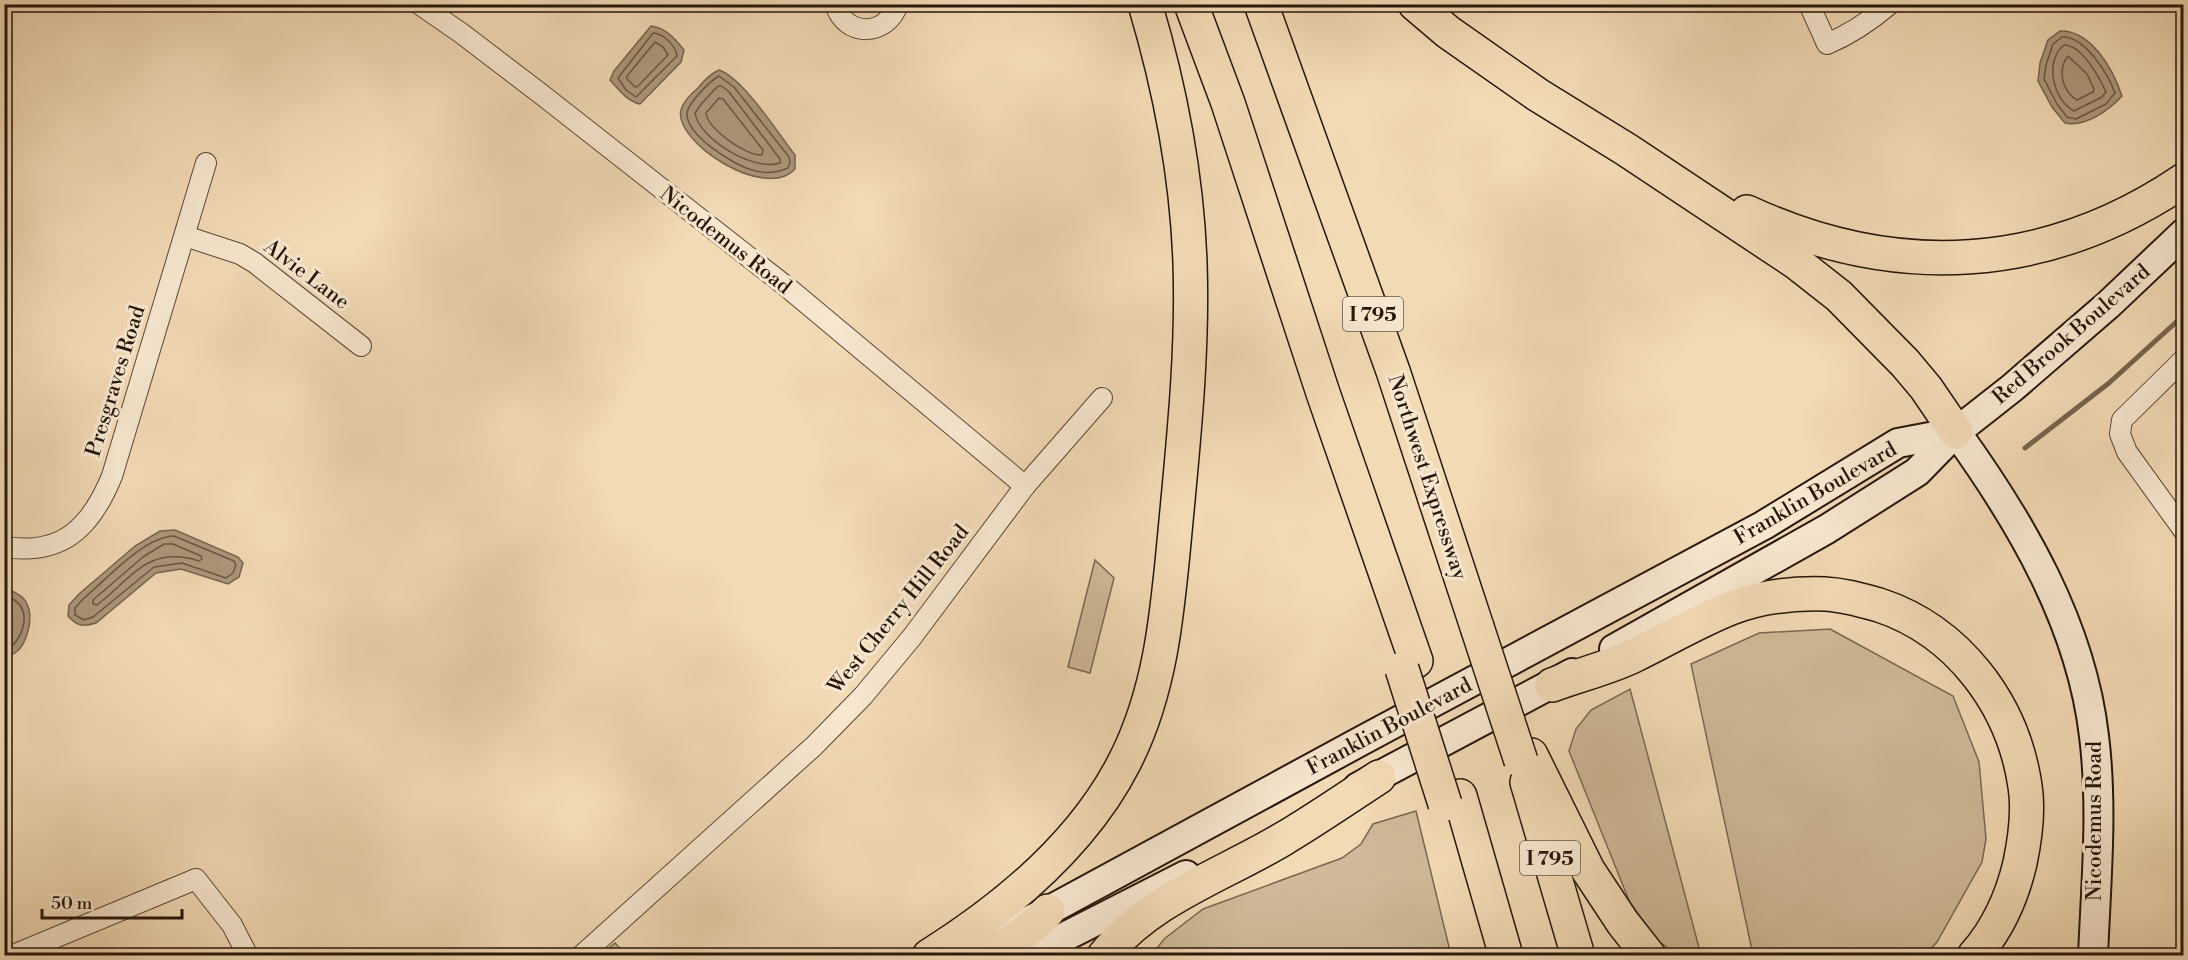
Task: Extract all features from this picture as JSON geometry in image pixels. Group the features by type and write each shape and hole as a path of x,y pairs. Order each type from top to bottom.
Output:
{"highway":[{"path":"929,956 1012,896 1060,851 1089,818 1106,795 1141,728 1159,664 1166,627 1182,452 1190,312 1190,262 1184,191 1174,119 1146,4"},
{"path":"1191,4 1228,103 1452,800 1506,956"},
{"name":"Northwest Expressway","path":"1261,4 1393,371 1496,685 1526,758 1578,956"},
{"path":"1415,4 1448,32 1538,95 1627,150 1797,263 1839,296 1905,363 1926,388 1956,432"},
{"path":"1627,150 1772,224 1814,239 1892,256 1935,258 2027,250 2073,237 2113,221 2155,200 2184,180"},
{"path":"1552,685 1630,657 1732,608 1767,599 1827,594 1888,608 1917,621 1946,641 1990,691 2007,722 2019,756 2025,788 2023,848 2017,877 2007,904 1974,956"},
{"path":"1526,758 1588,870 1623,923 1649,956"},
{"path":"1104,956 1138,923 1184,892 1282,839 1378,777"},
{"path":"1452,800 1483,956"},
{"path":"983,956 1021,936 1048,911"}],"main road":[{"name":"Red Brook Boulevard","path":"1956,432 2012,388 2108,305 2184,233"},
{"name":"Franklin Boulevard","path":"1027,956 1378,777 1552,685 1827,529 1917,472 1956,432"},
{"name":"Franklin Boulevard","path":"960,956 1048,911 1764,525 1898,443 1956,432"},
{"name":"Nicodemus Road","path":"1956,432 1984,470 2031,549 2067,623 2085,684 2094,736 2098,792 2093,956"}],"street":[{"name":"Nicodemus Road","path":"419,4 541,94 787,287 1025,486"},
{"path":"835,4 842,18 850,25 861,29 875,28 885,24 895,13 898,4"},
{"path":"1809,4 1827,44 1847,36 1869,22 1890,4"},
{"name":"Presgraves Road","path":"4,547 40,548 58,543 90,518 102,500 115,465 206,163"},
{"name":"Alvie Lane","path":"185,236 240,254 255,263 361,346"},
{"path":"2184,359 2122,420 2120,435 2127,452 2184,531"},
{"name":"West Cherry Hill Road","path":"581,956 814,746 863,696 912,637 1025,486 1102,398"},
{"path":"11,956 196,879 232,925 248,956"}],"shaded area":[{"path":"1095,560 1114,578 1090,673 1068,667"},
{"path":"1830,629 1953,696 1979,762 1986,839 1982,862 1937,942 1925,955 1753,955 1691,664 1759,633"},
{"path":"1630,689 1701,955 1678,955 1658,941 1630,903 1569,751 1576,729 1591,710"},
{"path":"1416,811 1451,955 1152,955 1164,939 1203,909 1342,858 1361,844 1373,824"},
{"path":"615,943 626,955 601,955"}],"water":[{"path":"651,26 665,31 684,50 681,62 640,104 627,98 610,80 614,71"},
{"path":"2060,31 2071,32 2091,44 2107,63 2122,96 2096,117 2081,123 2065,123 2052,107 2038,81 2040,63 2048,40"},
{"path":"719,70 739,84 760,107 795,155 795,169 781,177 763,178 744,173 724,164 691,137 682,123 682,107 705,80"},
{"path":"175,530 238,557 243,563 239,577 228,584 181,569 156,573 96,623 80,625 68,616 69,605 79,594 135,546 160,531"},
{"path":"4,588 23,599 30,616 23,644 15,653 5,656"}],"waterway":[{"path":"2025,448 2109,383 2184,315"}]}
